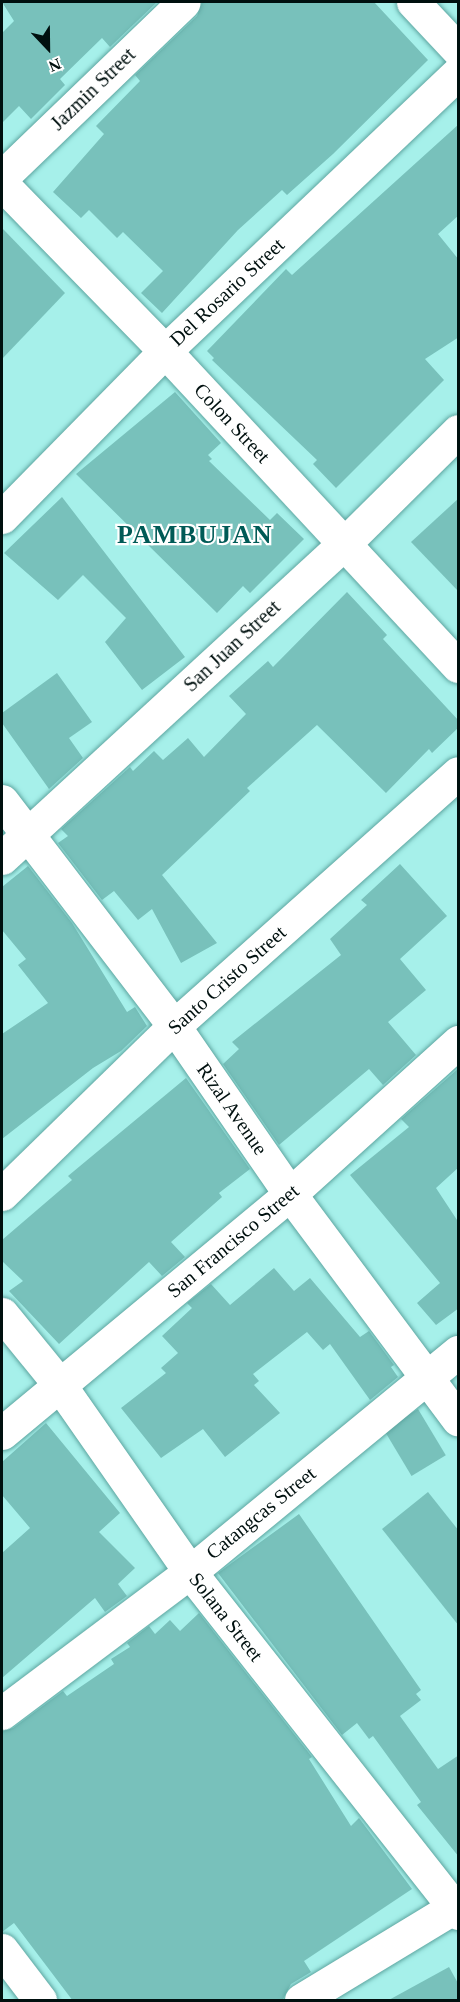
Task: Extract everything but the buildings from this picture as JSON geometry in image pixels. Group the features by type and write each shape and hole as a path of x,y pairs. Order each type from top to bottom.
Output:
{"street":[{"name":"Jazmin Street","path":"2,177 184,2"},
{"path":"413,2 459,50"},
{"name":"Del Rosario Street","path":"2,517 165,351 459,74"},
{"name":"Colon Street","path":"2,184 165,351 459,666"},
{"name":"San Juan Street","path":"2,858 345,543 459,431"},
{"name":"Santo Cristo Street","path":"2,1194 174,1026 459,773"},
{"name":"Rizal Avenue","path":"2,801 174,1026 290,1194 459,1419"},
{"name":"San Francisco Street","path":"2,1433 290,1194 459,1042"},
{"name":"Solana Street","path":"2,1314 59,1384 190,1572 458,1909"},
{"name":"Catangcas Street","path":"2,1713 190,1572 459,1352"},
{"path":"301,2001 458,1909"},
{"path":"2,1950 40,2001"}],"district":[{"name":"PAMBUJAN","path":"195,535"}]}
